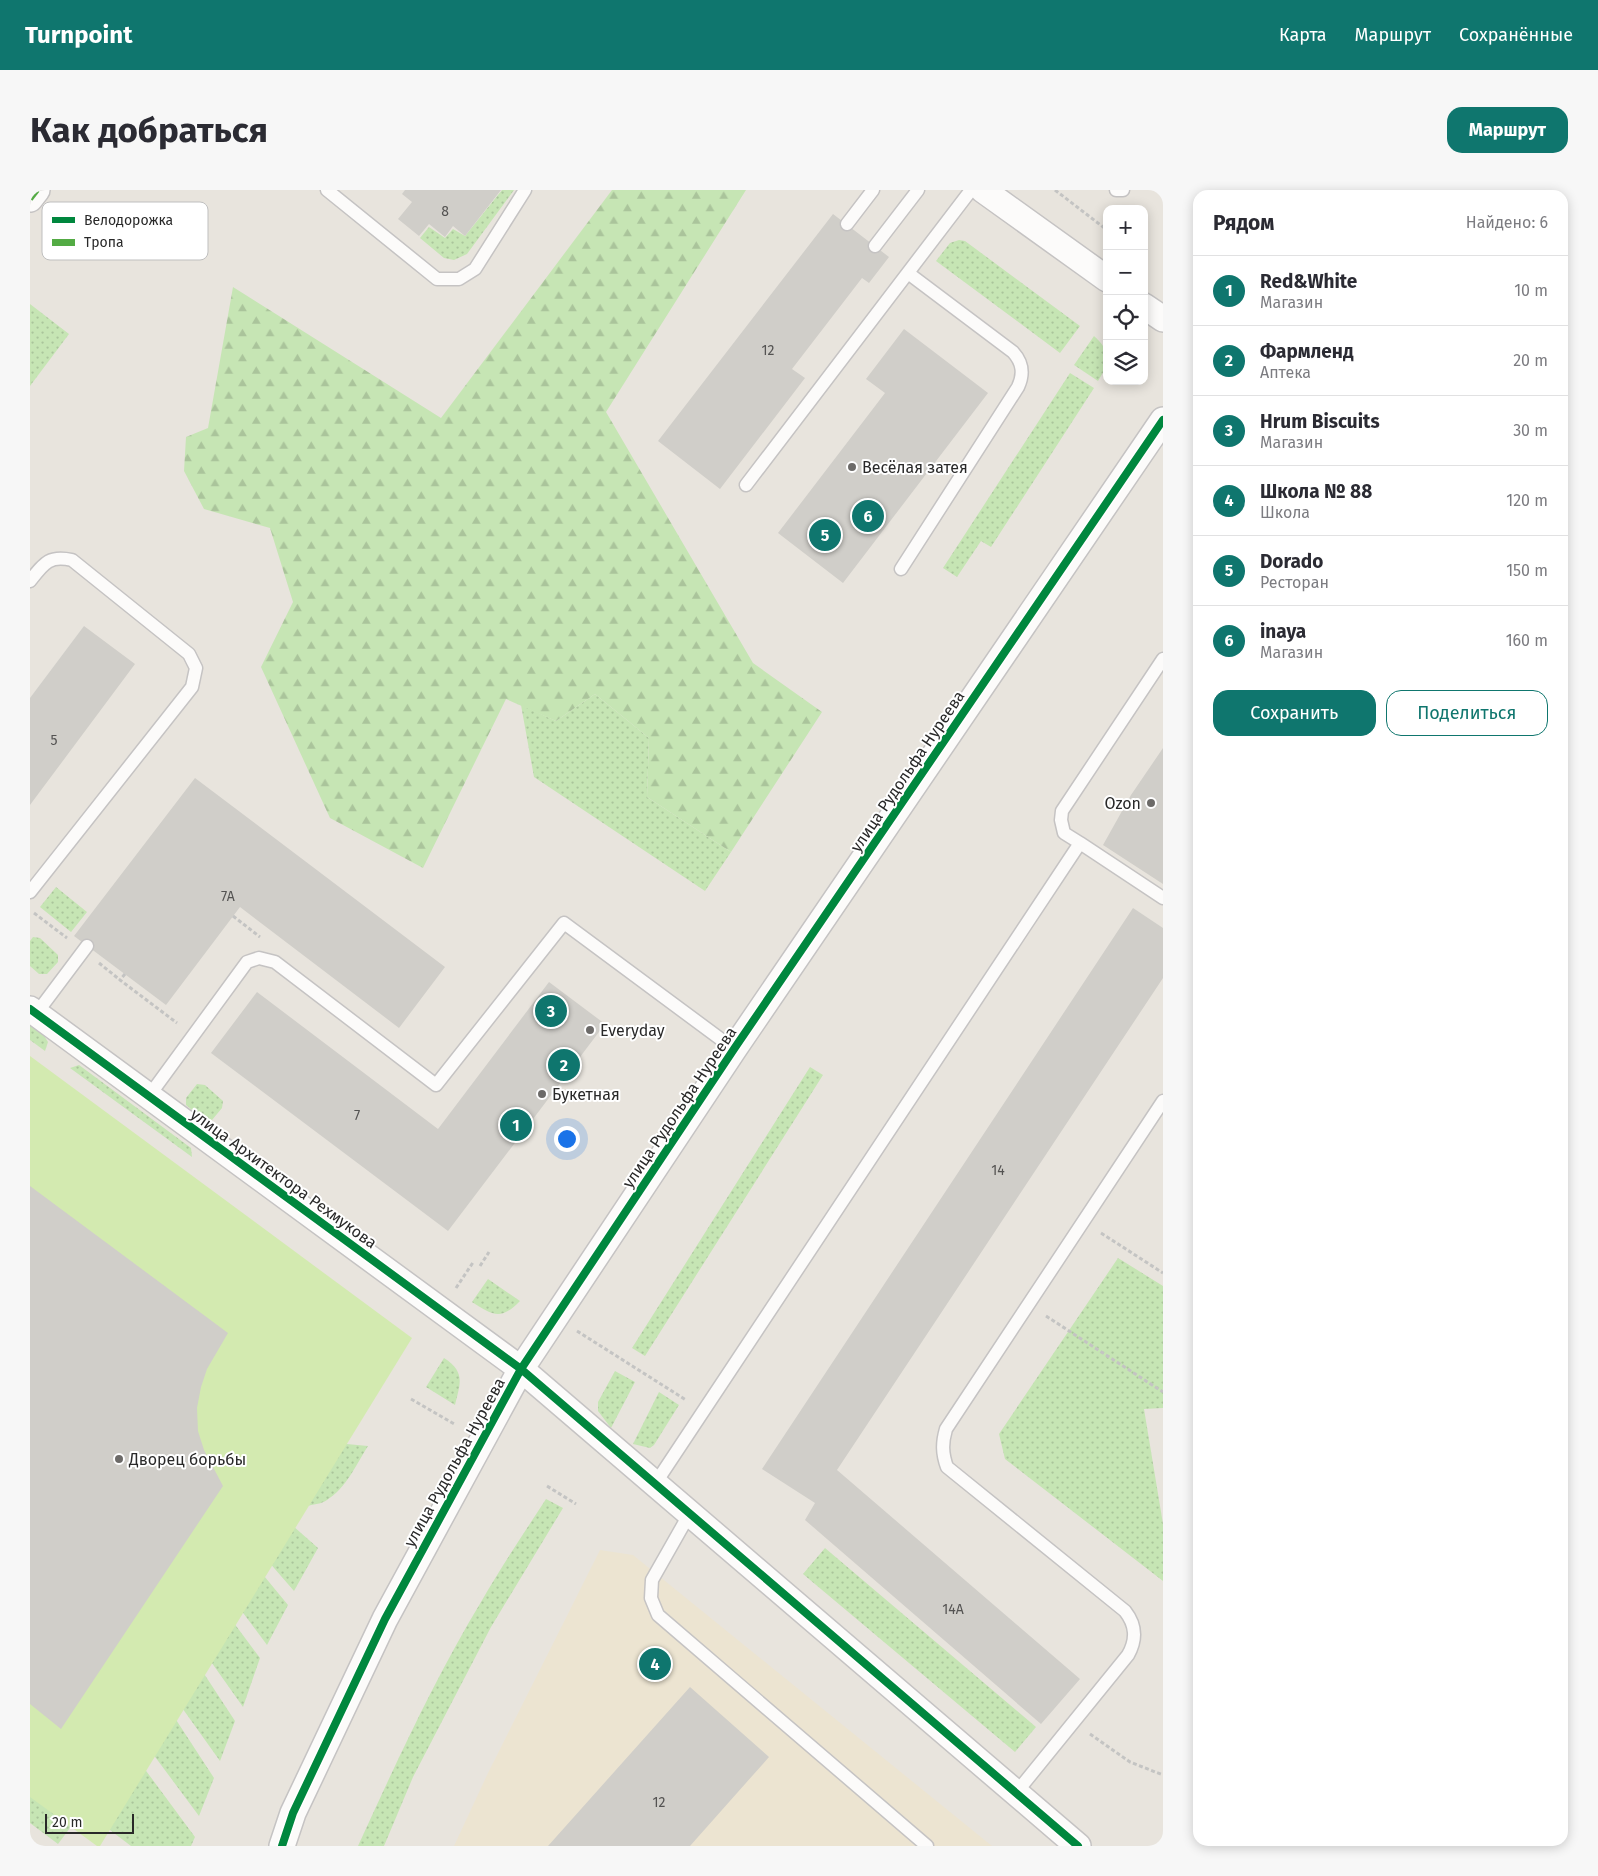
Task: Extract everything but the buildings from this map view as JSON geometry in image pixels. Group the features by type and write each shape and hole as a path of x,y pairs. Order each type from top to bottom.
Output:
{"street":[{"path":"30,199 37,190"},
{"path":"983,190 1103,276"},
{"path":"1148,309 1163,319"},
{"name":"улица Рудольфа Нуреева","path":"282,1846 293,1813 384,1619 521,1369 734,1049 1163,420"},
{"name":"улица Архитектора Рехмукова","path":"33,1012 521,1369 1078,1846"}],"lane":[{"path":"332,191 437,279 459,279 475,270 525,190"},
{"path":"847,224 873,190"},
{"path":"875,246 918,190"},
{"path":"746,484 971,190"},
{"path":"1116,190 1123,190"},
{"path":"901,568 1018,387 1022,373 1020,362 1012,352 908,273"},
{"path":"30,581 42,565 58,557 72,560 189,654 196,668 192,687 30,892"},
{"path":"1163,659 1062,810 1060,820 1064,833 1163,898"},
{"path":"655,1484 1080,843"},
{"path":"149,1096 246,962 259,958 276,962 436,1085 564,922 734,1049"},
{"path":"33,1012 87,946"},
{"path":"1016,1793 1133,1647 1135,1635 1131,1619 1125,1611 947,1466 942,1447 946,1429 1163,1101"},
{"path":"690,1513 652,1580 651,1598 658,1615 927,1846"}],"path":[{"path":"1055,190 1103,227"},
{"path":"233,916 260,937"},
{"path":"125,974 120,980 193,1035"},
{"path":"1084,1222 1163,1273"},
{"path":"480,1266 489,1252"},
{"path":"452,1292 474,1261"},
{"path":"1029,1304 1163,1392"},
{"path":"555,1318 688,1401"},
{"path":"412,1399 456,1425"},
{"path":"547,1486 576,1504"},
{"path":"1074,1722 1110,1750 1130,1762 1163,1775"}],"shaded area":[{"path":"600,1550 633,1555 992,1846 454,1846 488,1773"}],"green space":[{"path":"502,190 514,190 467,254 454,260 444,258 420,238 429,227 445,238 453,229 465,236"},
{"path":"612,190 746,190 606,412 753,663 822,712 731,852 647,797 649,738 595,694 556,721 506,699 423,868 330,818 261,667 293,602 270,528 204,509 184,471 186,437 208,428 233,287 441,418"},
{"path":"959,240 965,241 1080,326 1060,353 936,261 950,243"},
{"path":"30,304 69,334 30,386"},
{"path":"1094,336 1103,347 1103,373 1098,381 1074,365"},
{"path":"1070,373 1094,388 991,547 981,541 957,577 943,568"},
{"path":"595,694 649,738 647,797 731,852 705,891 534,777 521,705 556,721"},
{"path":"56,887 87,912 71,932 40,907"},
{"path":"33,937 40,938 58,955 58,962 47,974 39,974 30,966 30,941"},
{"path":"30,1024 43,1034 48,1042 45,1051 30,1040"},
{"path":"30,1056 412,1338 100,1846 97,1846 30,1797"},
{"path":"79,1065 191,1148 192,1157 70,1068"},
{"path":"810,1067 823,1075 645,1356 632,1348"},
{"path":"197,1084 205,1085 223,1101 222,1108 212,1120 204,1120 186,1105 186,1098"},
{"path":"1118,1258 1163,1286 1163,1408 1144,1409 1163,1524 1163,1581 1005,1459 999,1434"},
{"path":"488,1279 520,1301 502,1314 491,1313 472,1302"},
{"path":"444,1358 456,1368 460,1379 455,1405 426,1387"},
{"path":"615,1371 635,1382 611,1428 598,1411 598,1402"},
{"path":"659,1392 679,1405 654,1445 650,1448 633,1444"},
{"path":"336,1443 368,1446 350,1476 334,1495 325,1501 308,1506"},
{"path":"546,1499 563,1508 491,1627 413,1777 384,1846 358,1846 401,1753 447,1661 496,1576"},
{"path":"284,1518 318,1548 294,1591 261,1553"},
{"path":"825,1548 1036,1727 1015,1752 803,1574"},
{"path":"255,1565 288,1605 267,1645 232,1598"},
{"path":"225,1611 260,1658 243,1707 202,1649"},
{"path":"195,1660 235,1721 220,1761 175,1698"},
{"path":"169,1709 214,1778 199,1816 147,1746"},
{"path":"141,1764 195,1837 191,1846 131,1846 102,1824"},
{"path":"30,1786 76,1820 58,1844 30,1823"}],"marked path":[{"path":"30,199 37,190"}],"cycle path":[{"path":"282,1846 293,1813 385,1619 521,1369 734,1049 1163,420"},
{"path":"30,1009 521,1369 1078,1846"}],"place":[{"name":"Весёлая затея","path":"852,467"},
{"name":"inaya","path":"868,516"},
{"name":"Dorado","path":"825,535"},
{"name":"Ozon","path":"1151,803"},
{"name":"Hrum Biscuits","path":"551,1011"},
{"name":"Everyday","path":"590,1030"},
{"name":"Фармленд","path":"564,1065"},
{"name":"Букетная","path":"542,1094"},
{"name":"Red&White","path":"516,1125"},
{"name":"Дворец борьбы","path":"119,1459"},
{"name":"Школа № 88","path":"655,1664"}]}
